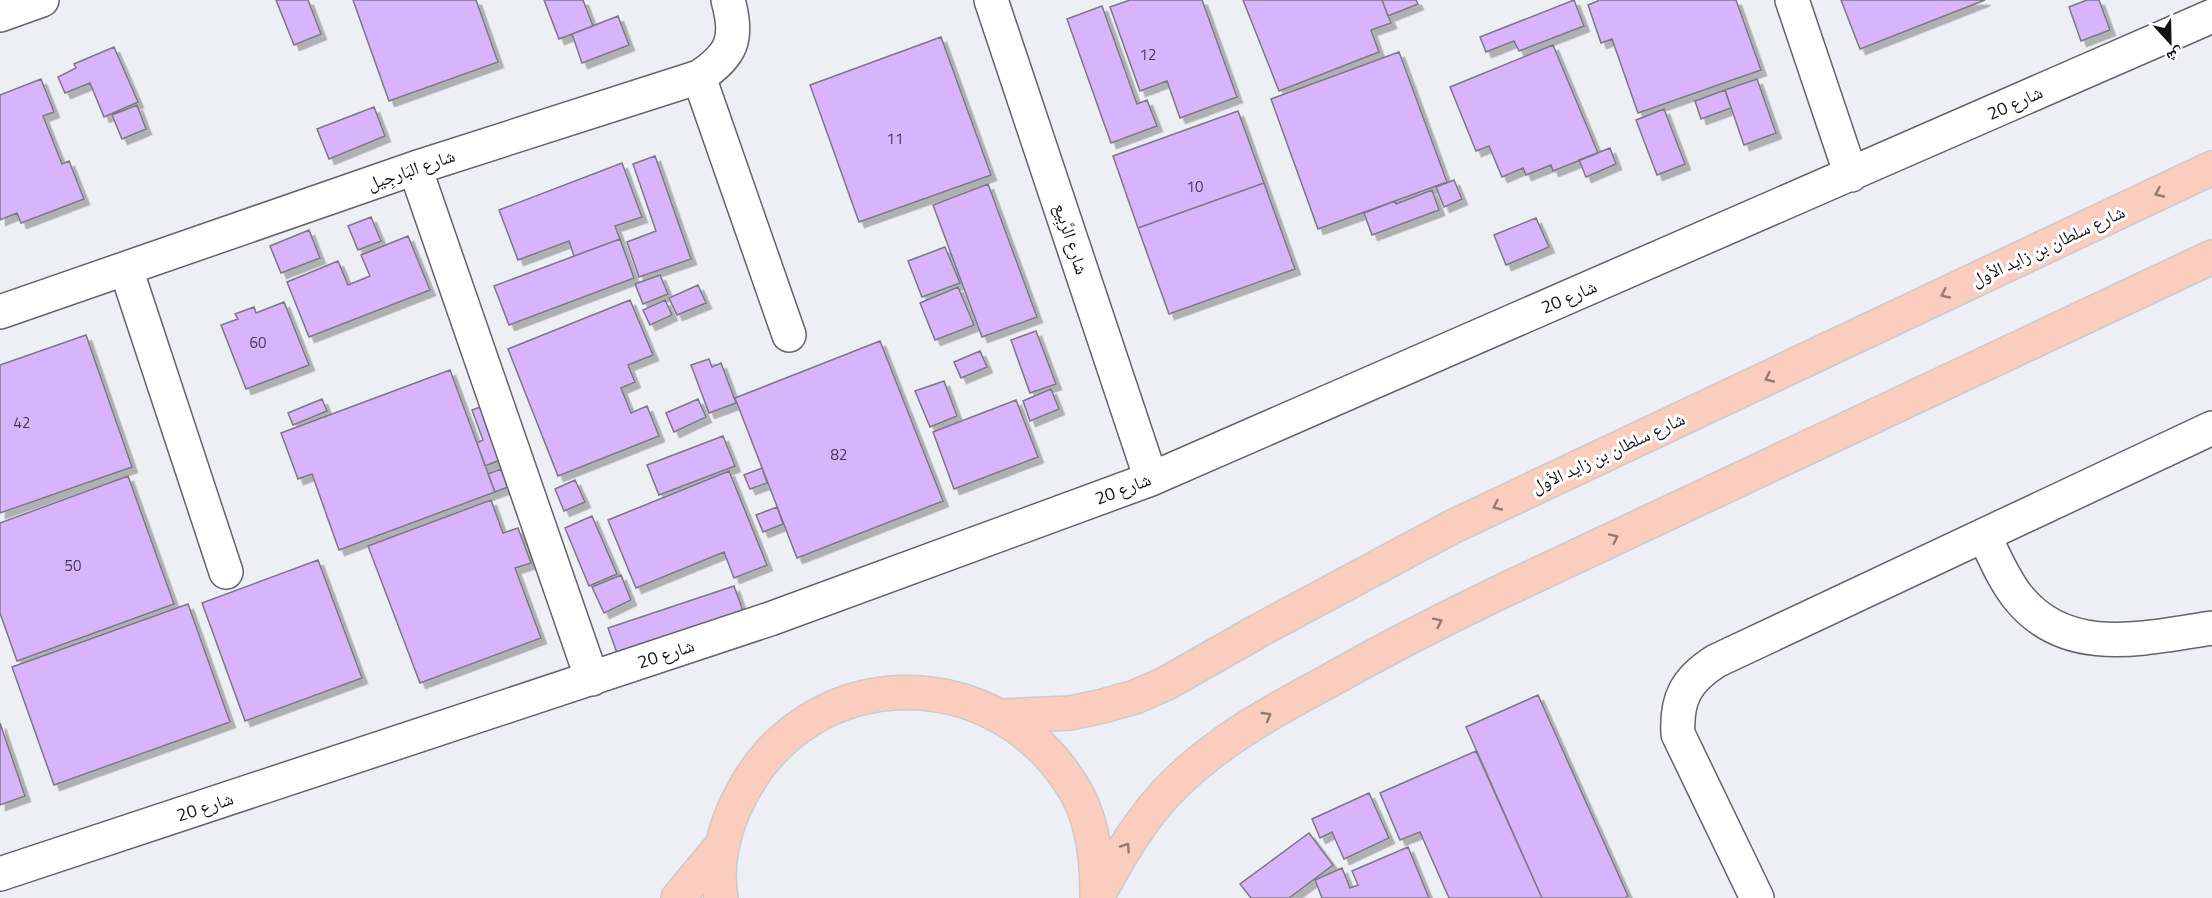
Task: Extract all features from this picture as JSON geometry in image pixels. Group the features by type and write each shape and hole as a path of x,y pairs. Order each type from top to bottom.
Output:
{"main road":[{"name":"شارع سلطان بن زايد الأول","path":"1002,717 1070,713 1134,697 1165,684 1452,527 2212,168"},
{"path":"1097,898 1119,857 1145,818 1176,783 1212,752 1298,698 1417,633 1492,596 2212,256"},
{"path":"720,898 722,845 733,811 755,772 771,751 798,727 830,709 864,697 899,692 935,694 962,700 1002,717 1032,737 1057,764 1077,794 1090,828 1096,863 1097,898"},
{"path":"678,898 722,845"}],"street":[{"path":"0,15 42,0"},
{"name":"شارع البَارجِيل","path":"0,312 415,168 699,77 718,64 730,45 734,22 728,0"},
{"name":"شارع الرَّبِيع","path":"992,0 1151,479"},
{"path":"1792,0 1851,175"},
{"name":"شارع 20","path":"0,874 770,620 1151,479 2212,16"},
{"path":"699,77 789,335"},
{"path":"415,168 592,679"},
{"path":"126,269 226,572"},
{"path":"1756,898 1678,734 1677,716 1681,699 1689,684 1701,670 2212,428"},
{"path":"1984,535 2006,580 2018,597 2032,612 2067,633 2106,640 2212,628"}],"building":[{"path":"276,0 308,0 321,34 294,45"},
{"path":"353,0 476,0 498,62 389,101"},
{"path":"544,0 583,0 593,26 559,39"},
{"path":"1130,0 1202,0 1237,97 1180,118 1167,81 1140,91 1110,7"},
{"path":"1243,0 1382,0 1391,23 1371,30 1379,52 1279,91"},
{"path":"1382,0 1416,0 1418,4 1388,16"},
{"path":"1574,0 1584,26 1519,51 1514,41 1486,52 1480,37"},
{"path":"1598,0 1736,0 1761,70 1638,113 1612,39 1601,43 1588,5"},
{"path":"1841,0 1985,0 1860,49"},
{"path":"2087,0 2099,0 2110,30 2081,41 2069,7"},
{"path":"1102,6 1137,104 1147,100 1157,126 1111,143 1067,19"},
{"path":"618,16 629,45 582,63 572,34"},
{"path":"941,37 991,175 859,222 810,85"},
{"path":"1553,45 1598,153 1553,171 1551,165 1526,175 1523,168 1502,177 1489,146 1476,151 1450,87"},
{"path":"114,47 138,102 104,117 90,83 65,93 58,77 76,68 74,64"},
{"path":"1399,52 1447,182 1318,229 1271,99"},
{"path":"41,79 54,112 43,116 62,164 69,161 84,199 21,223 17,213 0,220 0,95"},
{"path":"1757,79 1776,133 1744,145 1725,90"},
{"path":"1725,90 1731,108 1701,119 1695,101"},
{"path":"137,105 146,129 122,139 112,115"},
{"path":"374,107 385,136 329,159 317,129"},
{"path":"1664,109 1685,164 1657,175 1636,120"},
{"path":"1238,111 1264,183 1138,228 1113,156"},
{"path":"1610,148 1616,164 1586,177 1579,160"},
{"path":"655,156 691,259 639,277 627,242 656,231 633,164"},
{"path":"622,163 642,217 615,226 620,239 574,256 569,241 518,260 499,210"},
{"path":"1454,180 1462,199 1444,207 1436,187"},
{"path":"1264,183 1295,269 1169,314 1138,228"},
{"path":"988,184 1037,317 982,337 933,205"},
{"path":"1432,190 1439,210 1372,235 1364,213"},
{"path":"371,217 381,241 358,250 348,226"},
{"path":"1536,218 1549,247 1506,265 1494,235"},
{"path":"309,230 320,258 281,273 270,246"},
{"path":"408,236 430,290 309,337 287,282 338,261 348,285 370,276 361,255"},
{"path":"620,239 634,278 509,325 494,286"},
{"path":"945,247 960,283 922,297 908,261"},
{"path":"660,275 668,294 643,304 635,284"},
{"path":"698,285 706,303 677,315 669,298"},
{"path":"958,287 974,325 935,340 920,303"},
{"path":"630,300 653,355 628,365 635,382 621,388 631,413 647,406 659,436 558,476 508,349"},
{"path":"665,300 672,315 650,325 643,310"},
{"path":"284,302 309,365 246,389 221,325 238,319 235,314 254,307 256,313"},
{"path":"1036,331 1056,384 1030,393 1011,340"},
{"path":"86,335 132,467 0,513 0,365"},
{"path":"880,341 943,501 797,558 735,398"},
{"path":"980,351 987,367 961,378 954,362"},
{"path":"709,359 712,367 721,363 736,403 709,413 691,365"},
{"path":"450,370 495,492 339,550 312,474 298,479 281,433"},
{"path":"944,381 957,416 930,427 915,391"},
{"path":"1051,389 1059,409 1030,421 1023,401"},
{"path":"322,399 327,411 293,425 288,413"},
{"path":"698,399 706,417 674,432 666,413"},
{"path":"1016,400 1038,457 954,489 933,432"},
{"path":"483,406 505,458 485,466 477,443 483,440 472,410"},
{"path":"723,436 735,466 659,495 647,465"},
{"path":"762,468 767,483 750,489 744,475"},
{"path":"501,469 508,487 495,492 488,474"},
{"path":"729,471 767,565 734,578 724,552 636,588 608,520"},
{"path":"128,476 174,604 17,661 0,613 0,523"},
{"path":"575,480 585,502 564,511 555,489"},
{"path":"491,500 503,533 518,528 531,563 515,568 541,638 420,683 368,546"},
{"path":"777,507 783,524 763,532 756,515"},
{"path":"592,516 617,574 589,586 565,528"},
{"path":"318,560 362,678 245,721 202,603"},
{"path":"621,575 631,600 604,613 592,587"},
{"path":"734,586 743,611 617,653 608,628"},
{"path":"188,604 230,722 54,785 12,667"},
{"path":"1538,695 1628,896 1625,898 1542,898 1466,727"},
{"path":"0,723 25,796 0,805"},
{"path":"1476,751 1542,898 1449,898 1420,832 1400,840 1380,793"},
{"path":"1369,793 1389,838 1344,859 1332,832 1320,838 1312,819"},
{"path":"1309,833 1333,865 1289,898 1251,898 1240,884"},
{"path":"1408,847 1429,898 1322,898 1315,880 1342,868 1350,888 1358,885 1352,871"}]}
